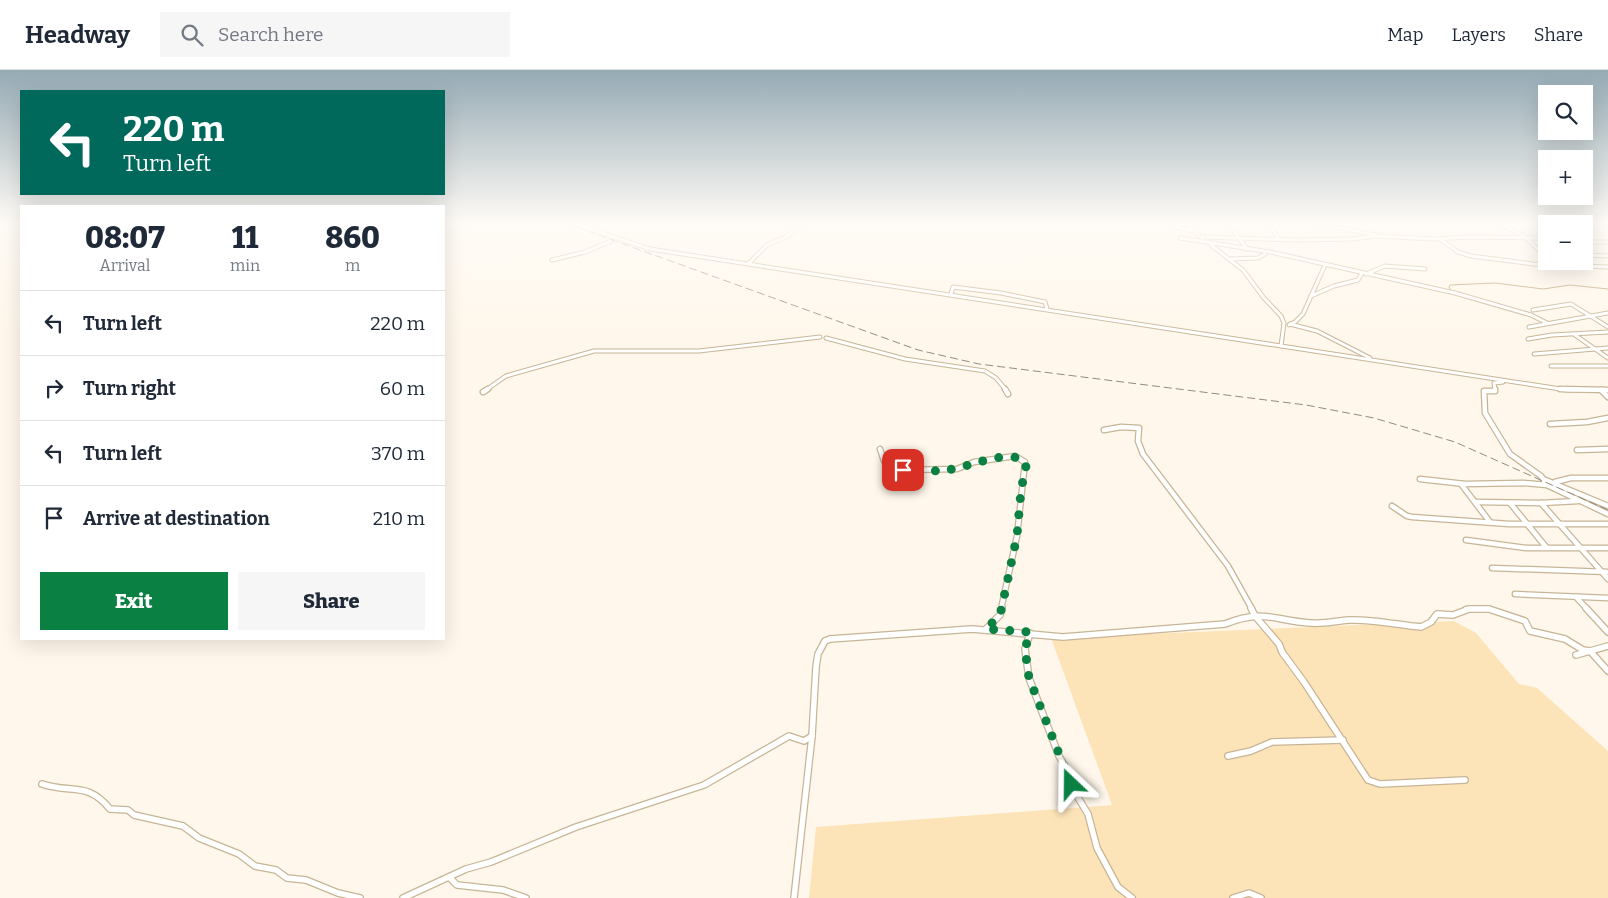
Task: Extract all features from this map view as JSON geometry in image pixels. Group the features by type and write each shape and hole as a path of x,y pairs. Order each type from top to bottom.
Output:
{"street":[{"path":"739,262 1567,390 1608,390"},
{"path":"1232,262 1243,270 1264,298 1281,316 1284,323 1281,346"},
{"path":"1309,262 1456,293 1531,315 1547,323"},
{"path":"1515,262 1608,267"},
{"path":"1284,328 1297,322 1303,314 1313,287 1325,265"},
{"path":"1311,296 1334,286 1358,280 1363,274 1384,266 1426,269"},
{"path":"951,294 953,287 986,291 1045,302 1047,309"},
{"path":"1533,310 1571,304 1608,326"},
{"path":"1529,327 1608,314"},
{"path":"1290,324 1317,331 1334,342 1376,360"},
{"path":"1528,339 1552,335 1608,332"},
{"path":"1575,335 1608,358"},
{"path":"483,392 506,376 594,351 699,351 820,337"},
{"path":"826,338 911,360 985,371 1000,381 1008,394"},
{"path":"1534,354 1608,348"},
{"path":"1551,366 1608,366"},
{"path":"1512,381 1508,383 1495,382 1494,385 1497,390 1484,392 1485,413 1510,454 1544,479 1608,506"},
{"path":"1601,390 1608,398"},
{"path":"1550,424 1587,422 1608,418"},
{"path":"1104,430 1121,426 1139,428 1138,441 1143,454 1228,566 1246,596 1255,616 1279,644 1282,652 1304,682 1368,780 1376,784 1465,780"},
{"path":"880,449 888,465 903,470 928,472 957,469 974,462 1015,456 1025,462 1017,536 1000,615 986,629"},
{"path":"1577,450 1608,449"},
{"path":"1554,482 1571,478 1608,478"},
{"path":"1420,479 1461,484 1523,483 1547,485 1608,514"},
{"path":"1544,479 1547,485"},
{"path":"1461,484 1490,522"},
{"path":"1476,502 1541,503 1579,501"},
{"path":"1510,503 1546,547"},
{"path":"1541,503 1578,548 1605,572 1608,580"},
{"path":"1392,506 1407,516 1527,525 1608,524"},
{"path":"1466,540 1510,546 1608,548"},
{"path":"1492,568 1605,572"},
{"path":"1515,594 1608,598"},
{"path":"1576,597 1608,632"},
{"path":"794,898 812,736 818,654 825,641 830,639 921,631 986,629 1030,632 1053,636 1074,636 1225,624 1242,617 1255,616 1274,616 1309,623 1349,620 1421,627 1431,622 1437,614 1453,615 1457,612 1476,608 1485,611 1496,610 1518,617 1525,621 1530,631 1565,639 1583,650 1590,651 1608,670"},
{"path":"1030,632 1025,649 1029,678 1074,791 1088,814 1097,848 1118,887 1132,898"},
{"path":"1576,655 1608,646"},
{"path":"403,898 466,869 491,862 576,828 704,785 789,736 804,741 812,736"},
{"path":"1228,756 1251,751 1272,742 1342,740"},
{"path":"42,784 50,788 85,790 98,796 110,809 128,810 134,815 183,826 199,838 215,846 239,854 255,866 276,870 287,878 306,880 338,893 360,898"},
{"path":"449,877 457,885 504,890 526,898"},
{"path":"1232,898 1249,893 1261,898"}],"shaded area":[{"path":"1454,621 1476,633 1519,684 1537,688 1608,751 1608,898 809,898 816,827 1112,805 1051,638"}],"waterway":[{"path":"1452,292 1449,287 1450,285 1495,283 1543,289 1570,285 1608,289"}],"railway":[{"path":"672,262 918,350 979,364 1306,405 1374,418 1455,442 1608,510"}],"route":[{"path":"903,470 945,471 957,469 974,462 1015,456 1025,462 1017,536 1000,615 986,629 1030,632 1025,649 1029,678 1071,784"}]}
